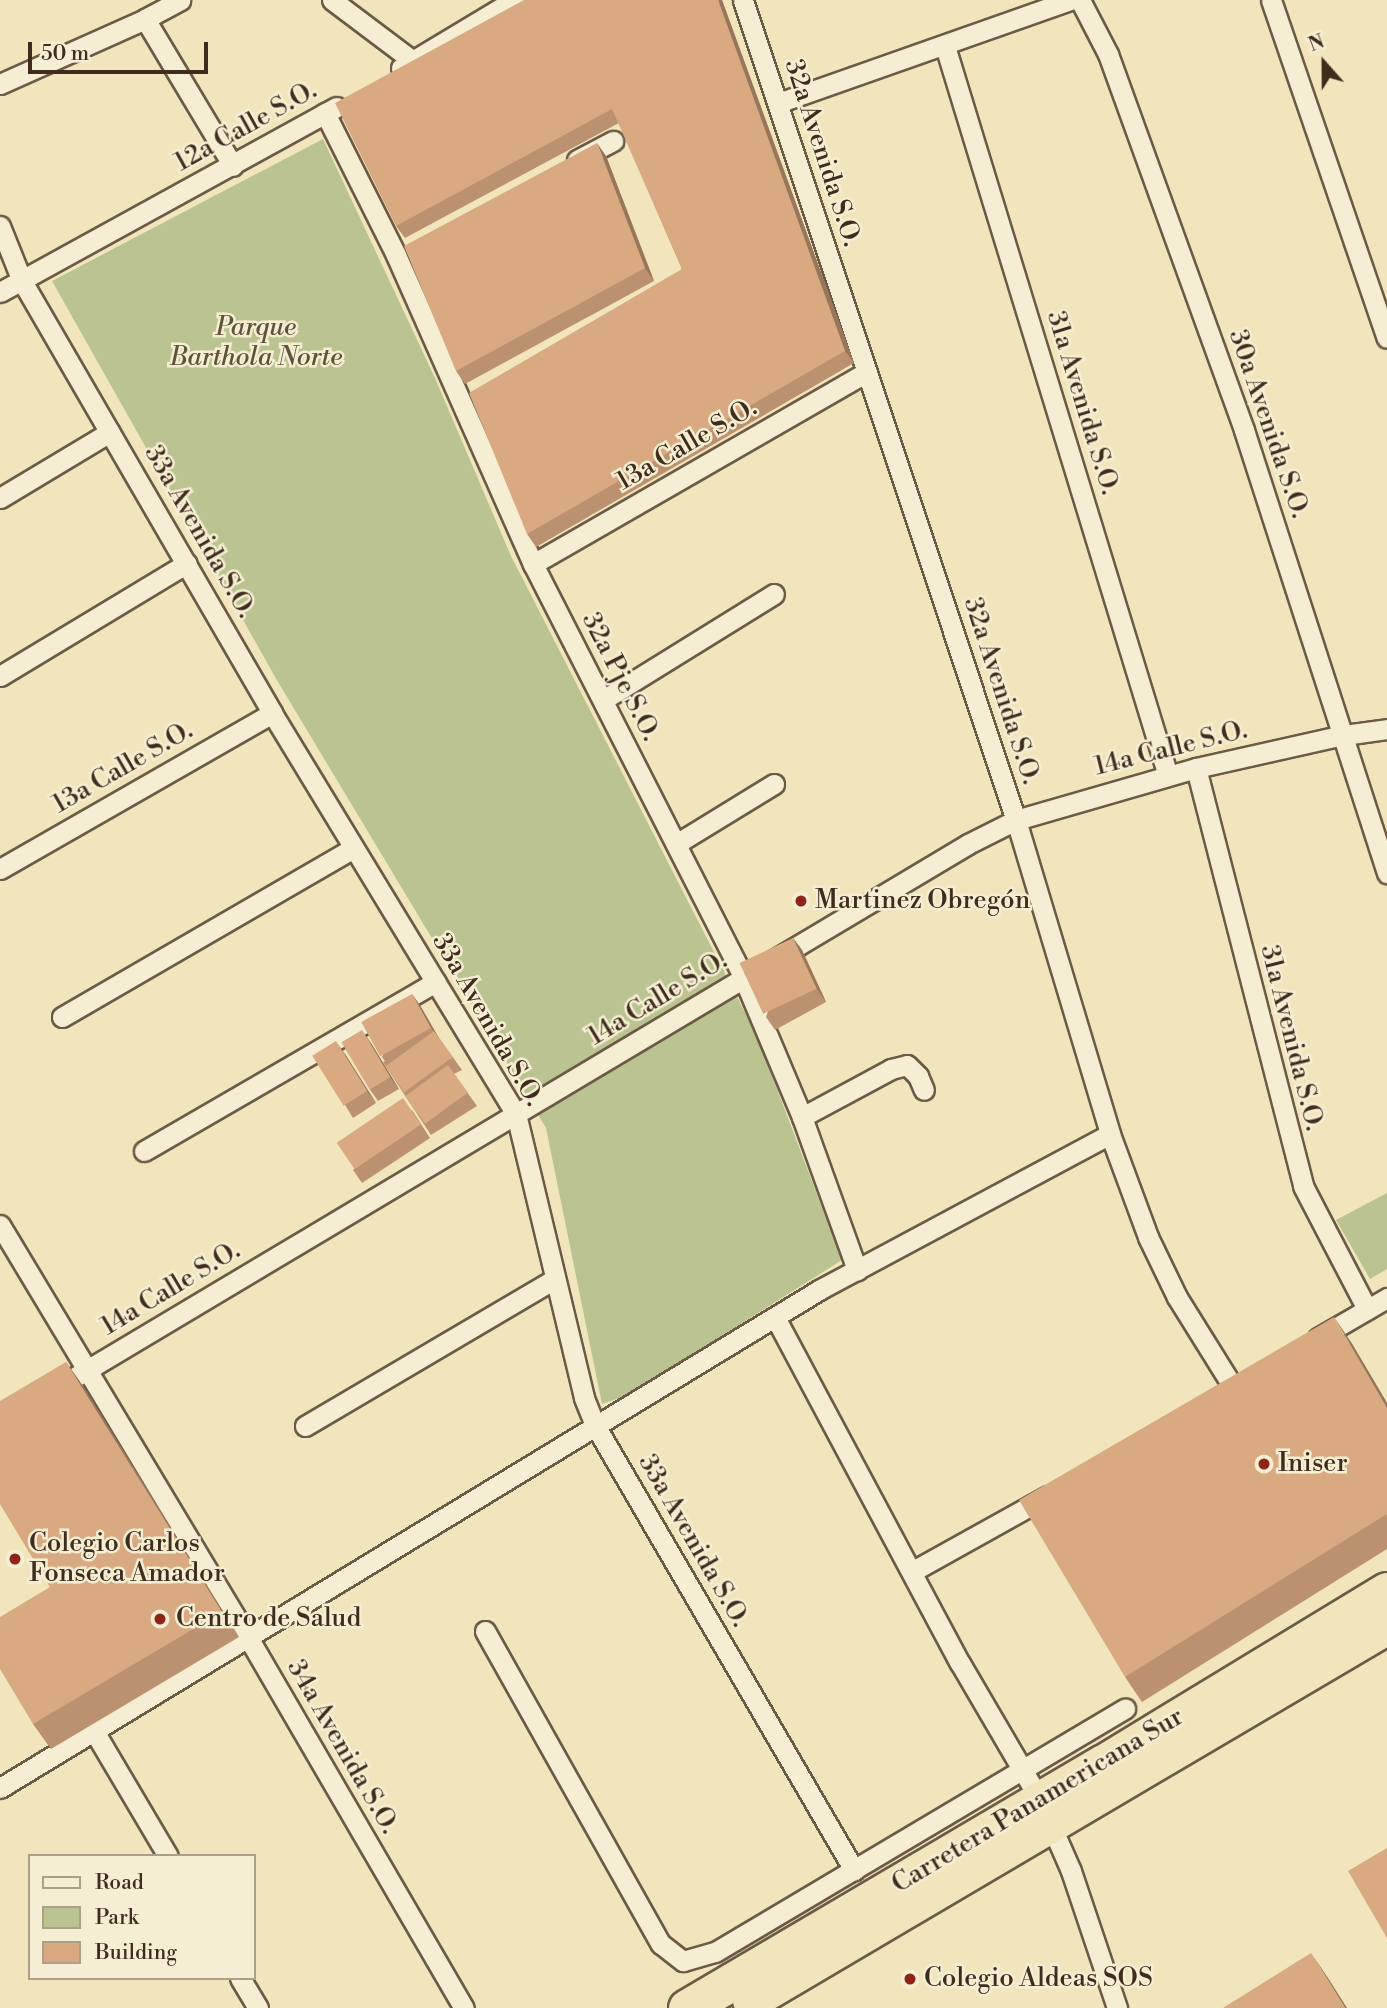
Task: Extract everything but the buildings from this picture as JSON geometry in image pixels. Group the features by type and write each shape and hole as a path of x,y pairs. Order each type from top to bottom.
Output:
{"highway":[{"name":"Carretera Panamericana Sur","path":"687,2008 1387,1591"},
{"name":"Carretera Panamericana Sur","path":"738,2008 1038,1798 1387,1625"}],"street":[{"path":"0,84 145,19 180,0"},
{"path":"332,0 413,61"},
{"name":"32a Avenida S.O.","path":"743,0 1016,820 1110,1134 1148,1237 1227,1391 1255,1374"},
{"name":"30a Avenida S.O.","path":"1080,0 1108,54 1244,430 1387,873"},
{"path":"1271,0 1387,338"},
{"path":"380,80 508,2"},
{"path":"778,103 945,46 1058,3"},
{"path":"145,19 233,166"},
{"name":"31a Avenida S.O.","path":"945,46 1168,776"},
{"name":"12a Calle S.O.","path":"0,292 233,166 358,94"},
{"name":"32a Pje S.O.","path":"325,113 402,252 459,401 533,564 744,979 802,1117 857,1269"},
{"path":"565,166 612,141"},
{"name":"33a Avenida S.O.","path":"0,226 22,281 272,713 516,1114 584,1398 596,1427 854,1870"},
{"name":"13a Calle S.O.","path":"533,564 867,372"},
{"path":"459,401 482,388"},
{"path":"0,498 110,432"},
{"path":"0,676 187,563"},
{"path":"603,700 774,594"},
{"name":"13a Calle S.O.","path":"0,869 272,713"},
{"name":"14a Calle S.O.","path":"43,1396 968,844 1016,820 1196,768 1344,735 1387,729"},
{"name":"31a Avenida S.O.","path":"1196,768 1303,1186 1367,1309"},
{"path":"676,844 774,784"},
{"path":"62,1017 354,848"},
{"path":"144,1151 435,982"},
{"path":"802,1117 891,1069 907,1065 918,1076 925,1090"},
{"path":"0,1788 775,1317 857,1269 1110,1134"},
{"name":"34a Avenida S.O.","path":"0,1225 249,1639 464,2008"},
{"path":"305,1426 555,1279"},
{"path":"1300,1348 1387,1298"},
{"path":"775,1317 914,1571 960,1663 1038,1798 1071,1871 1117,2008"},
{"path":"914,1571 1067,1485"},
{"path":"485,1631 661,1944 683,1961 715,1952 854,1870 1038,1798 1125,1709"},
{"path":"94,1731 167,1854"},
{"path":"241,1980 257,2008"}],"green space":[{"name":"Parque Barthola Norte","path":"323,139 435,378 511,556 756,1034 842,1260 628,1395 602,1404 546,1128 278,682 52,281"},
{"path":"1387,1193 1387,1269 1370,1279 1336,1220"}],"place":[{"name":"Martinez Obregón","path":"801,901"},
{"name":"Iniser","path":"1264,1464"},
{"name":"Colegio Carlos Fonseca Amador","path":"15,1559"},
{"name":"Centro de Salud","path":"160,1619"},
{"name":"Colegio Aldeas SOS","path":"910,1979"}]}
